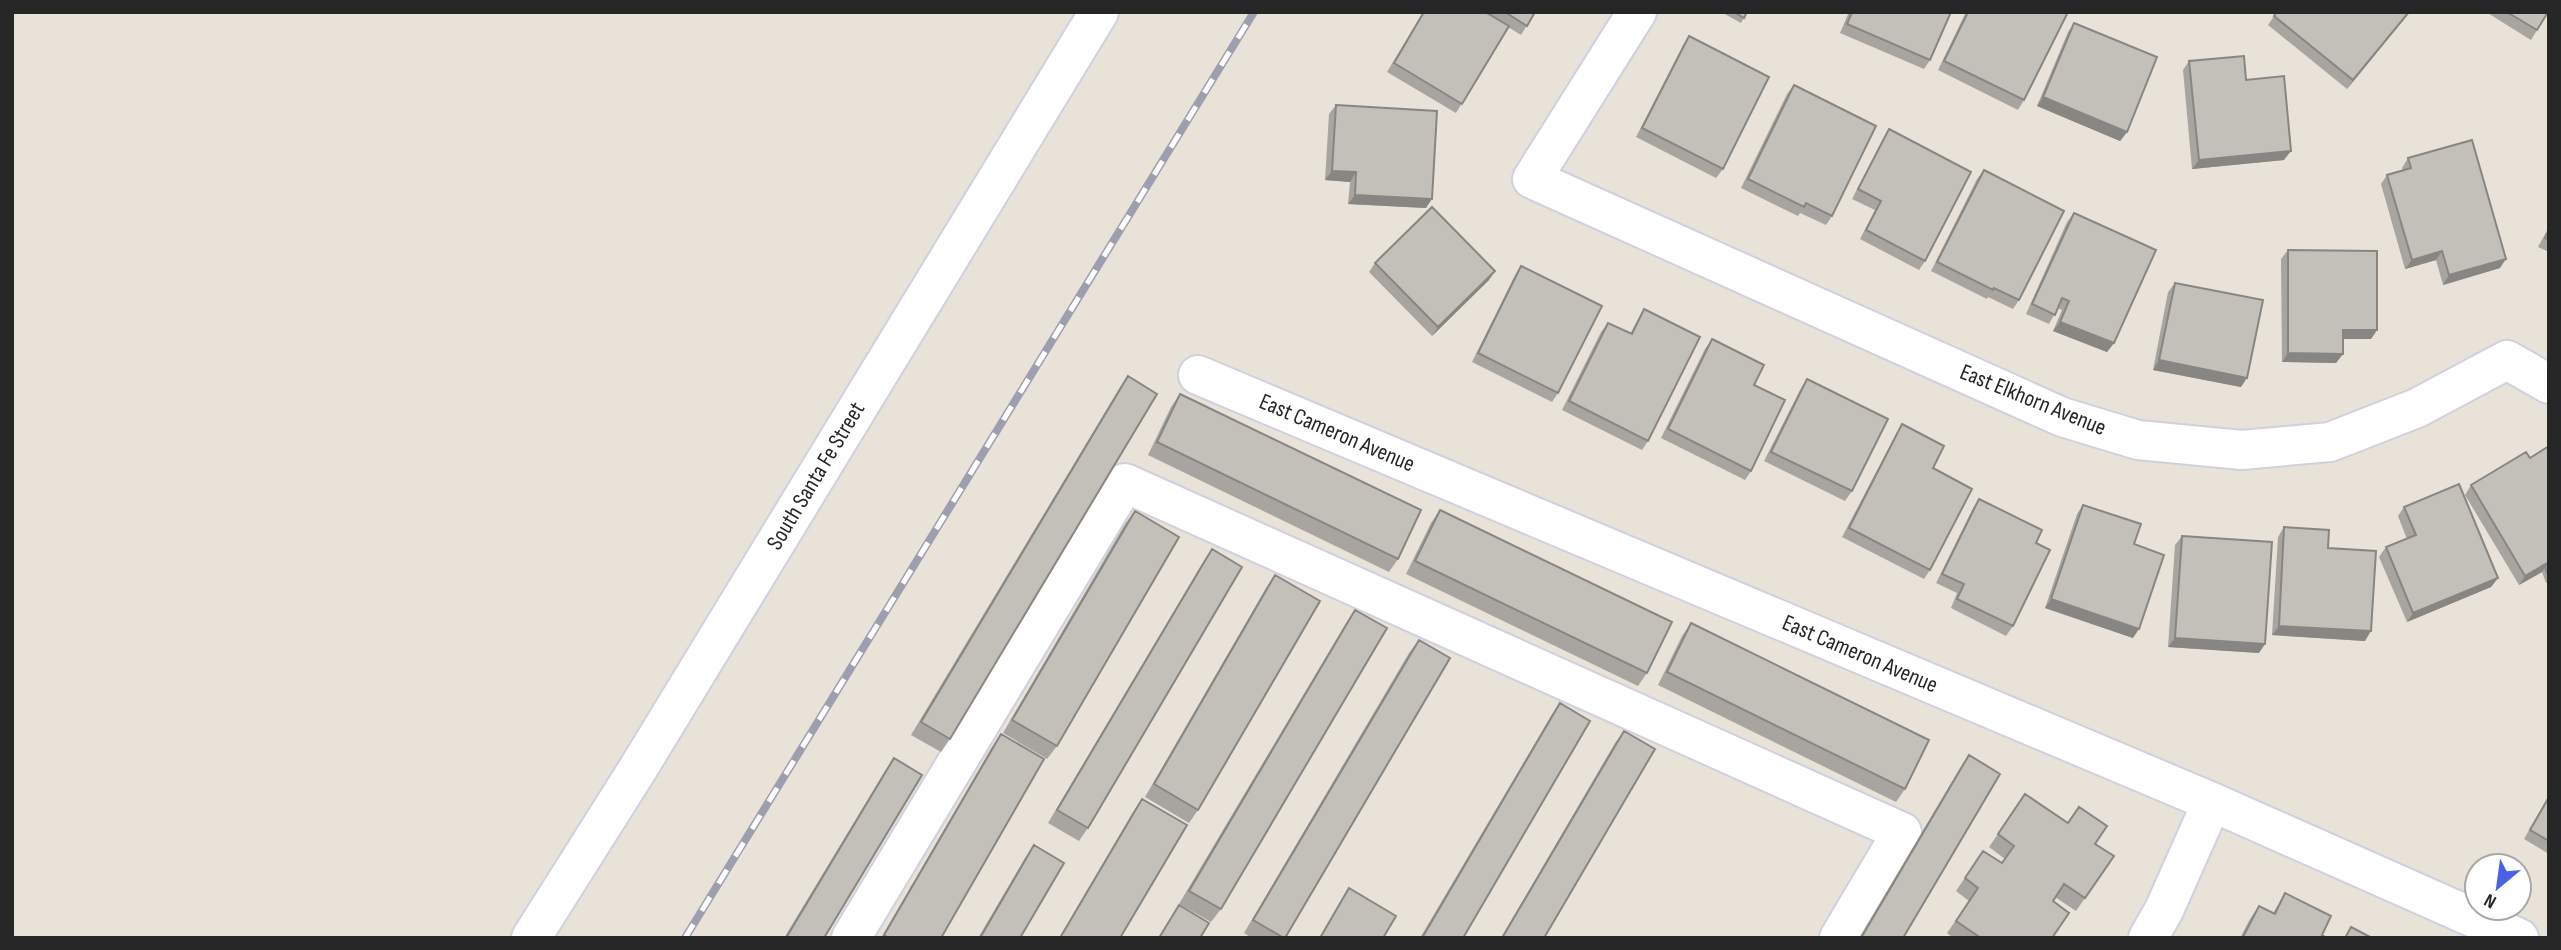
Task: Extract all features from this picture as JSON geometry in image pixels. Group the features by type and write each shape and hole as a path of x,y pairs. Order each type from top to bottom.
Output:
{"street":[{"name":"South Santa Fe Street","path":"531,938 639,767 1098,12"},
{"name":"East Elkhorn Avenue","path":"1637,12 1532,179 2062,417 2138,440 2242,450 2330,442 2417,408 2507,360 2549,384"},
{"name":"East Cameron Avenue","path":"1198,375 2212,802 2519,938"},
{"path":"851,938 1125,483 1902,832 1839,938"},
{"path":"2148,938 2164,910 2212,802"}],"building":[{"path":"1424,12 1485,12 1509,26 1462,104 1394,63"},
{"path":"1505,12 1535,12 1527,26"},
{"path":"1734,12 1747,12 1744,18"},
{"path":"1852,12 1951,12 1930,60 1847,24"},
{"path":"1968,12 2068,12 2024,100 1944,61"},
{"path":"2277,12 2409,12 2353,80 2274,16"},
{"path":"2507,12 2548,12 2537,30"},
{"path":"2074,23 2157,57 2127,132 2043,97"},
{"path":"1689,36 1769,77 1723,169 1642,128"},
{"path":"2244,56 2246,80 2284,76 2291,151 2199,160 2189,61"},
{"path":"1794,85 1876,126 1832,216 1806,203 1804,207 1748,179"},
{"path":"1336,105 1437,111 1432,199 1355,195 1356,172 1332,171"},
{"path":"1889,129 1971,172 1925,261 1866,230 1881,201 1858,189"},
{"path":"2472,140 2506,259 2449,275 2442,251 2412,260 2387,175 2411,168 2408,158"},
{"path":"1984,170 2064,211 2019,300 1937,262"},
{"path":"1432,207 1495,271 1438,327 1375,263"},
{"path":"2074,213 2156,250 2114,343 2060,322 2069,301 2062,298 2055,315 2032,304"},
{"path":"2288,250 2377,251 2377,330 2343,330 2343,354 2288,353"},
{"path":"1521,266 1602,306 1558,393 1478,353"},
{"path":"2175,283 2263,300 2247,378 2159,360"},
{"path":"1644,309 1700,337 1648,441 1569,401 1608,323 1632,334"},
{"path":"1712,339 1764,365 1754,385 1785,400 1751,471 1668,429"},
{"path":"1128,376 1157,394 950,739 921,722"},
{"path":"1807,379 1888,419 1852,491 1771,452"},
{"path":"1180,394 1421,510 1398,559 1157,442"},
{"path":"1902,424 1944,446 1933,468 1972,489 1930,570 1849,528"},
{"path":"2549,446 2549,562 2525,576 2471,485 2526,452 2530,458"},
{"path":"2459,484 2498,578 2413,613 2386,547 2416,535 2404,507"},
{"path":"1979,499 2042,530 2036,543 2050,550 2013,626 1957,599 1964,584 1942,574"},
{"path":"2083,505 2141,524 2134,544 2164,555 2139,629 2051,599"},
{"path":"1440,510 1672,622 1647,673 1415,561"},
{"path":"1135,511 1179,537 1057,746 1012,720"},
{"path":"2284,527 2329,530 2328,548 2376,551 2371,631 2279,626"},
{"path":"2182,536 2272,542 2265,644 2175,638"},
{"path":"1212,549 1242,567 1088,828 1057,810"},
{"path":"1275,575 1320,601 1198,810 1154,784"},
{"path":"1355,610 1387,628 1221,909 1189,891"},
{"path":"1691,623 1929,740 1905,789 1667,672"},
{"path":"1419,640 1450,658 1284,938 1253,920"},
{"path":"1560,703 1590,721 1463,938 1422,938"},
{"path":"1624,731 1655,749 1544,938 1502,938"},
{"path":"1001,734 1044,759 941,938 889,938 884,935"},
{"path":"1969,755 2000,774 1903,938 1861,938"},
{"path":"894,758 922,775 824,938 786,938"},
{"path":"2025,794 2068,823 2079,807 2107,826 2095,844 2114,856 2085,898 2064,884 2053,901 2069,913 2052,938 1981,938 1956,921 1978,888 1965,878 1983,851 2002,863 2014,846 1998,834"},
{"path":"2549,797 2549,841 2530,830"},
{"path":"1142,799 1187,825 1120,938 1060,938"},
{"path":"1034,845 1064,863 1020,938 980,938"},
{"path":"1349,888 1396,916 1383,938 1320,938"},
{"path":"2285,893 2331,916 2322,935 2327,938 2243,937 2259,906 2275,914"},
{"path":"1179,905 1209,923 1200,938 1159,938"},
{"path":"2351,927 2372,938 2345,938"}],"railway":[{"path":"685,938 1254,12"}]}
